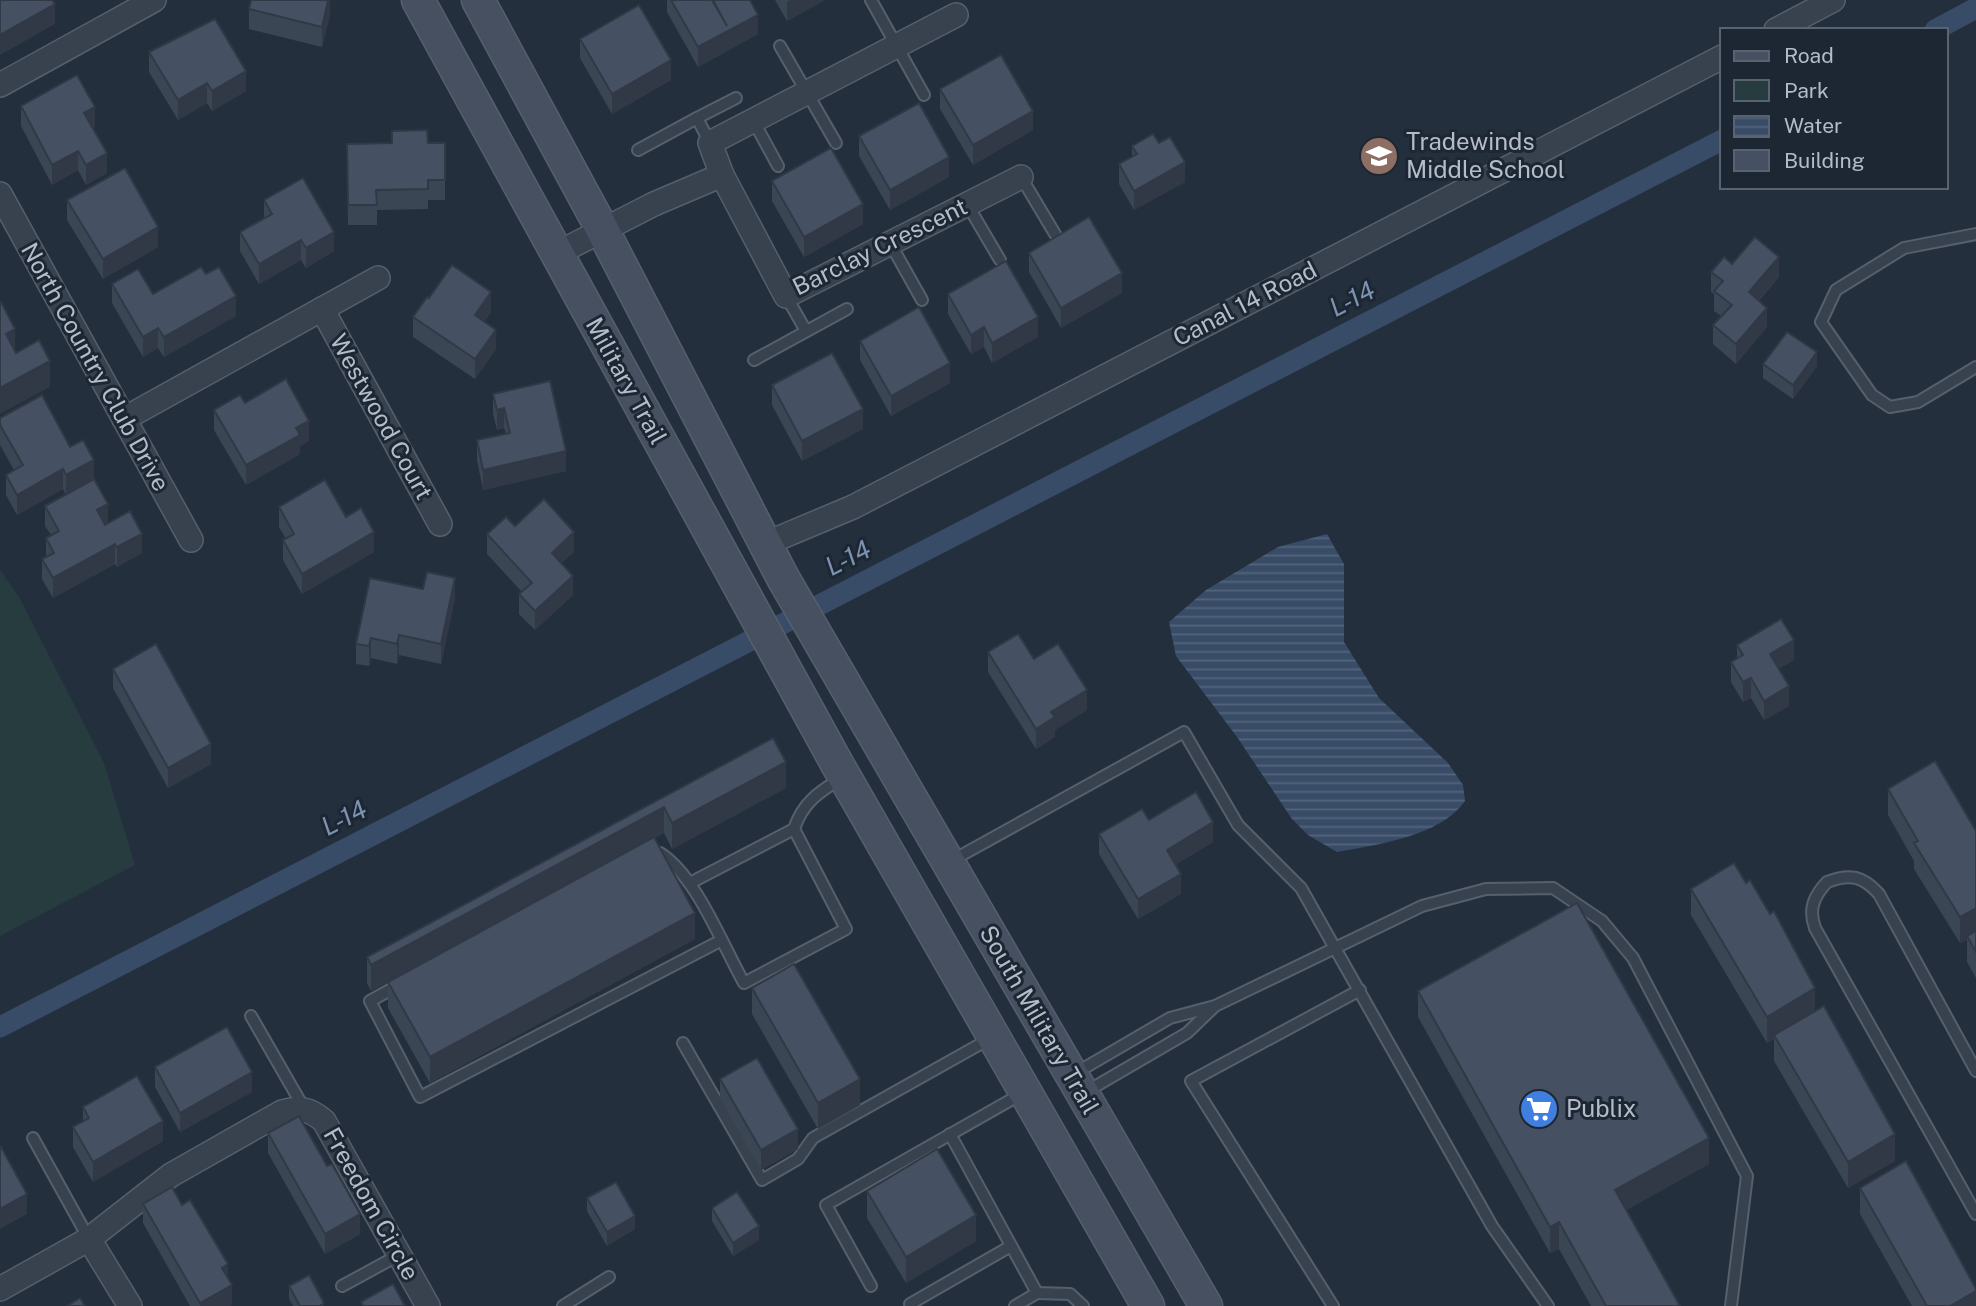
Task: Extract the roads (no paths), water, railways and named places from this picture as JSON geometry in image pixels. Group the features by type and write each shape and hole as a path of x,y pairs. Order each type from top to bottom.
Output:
{"main road":[{"name":"Military Trail","path":"418,0 840,769"},
{"name":"Military Trail","path":"478,0 602,229 783,578 872,733"},
{"name":"South Military Trail","path":"872,733 1206,1306"},
{"name":"South Military Trail","path":"840,769 1148,1306"},
{"path":"998,1045 1077,1085"},
{"path":"1052,1137 1069,1134 1091,1146 1159,1266 1194,1306"}],"street":[{"path":"0,85 153,0"},
{"path":"1780,28 1833,0"},
{"path":"710,142 956,15"},
{"name":"Canal 14 Road","path":"765,544 853,507 1720,58"},
{"name":"Barclay Crescent","path":"710,142 722,175 786,296 1021,177"},
{"path":"556,254 602,229 722,175"},
{"name":"North Country Club Drive","path":"0,194 191,540"},
{"name":"Westwood Court","path":"124,419 378,278"},
{"name":"Westwood Court","path":"322,310 440,524"},
{"name":"Freedom Circle","path":"0,1289 89,1238 171,1175 282,1112 297,1108 324,1121 428,1306"},
{"path":"89,1238 130,1306"}],"lane":[{"path":"871,0 924,95"},
{"path":"780,46 836,143"},
{"path":"638,150 736,98"},
{"path":"697,118 710,142"},
{"path":"753,120 778,166"},
{"path":"1021,177 1055,234"},
{"path":"967,204 1000,260"},
{"path":"1976,234 1904,248 1836,289 1821,322 1872,394 1890,407 1917,402 1976,367"},
{"path":"890,243 922,300"},
{"path":"786,296 806,331"},
{"path":"754,360 847,309"},
{"path":"947,863 1184,732 1238,825 1301,888 1492,1226 1548,1306"},
{"path":"639,861 660,853 674,862 690,883 744,983 846,929 794,829 800,810 840,769"},
{"path":"690,883 794,829"},
{"path":"1976,1071 1879,894 1868,882 1855,876 1827,882 1812,904 1811,918 1815,928 1976,1213"},
{"path":"1077,1085 1170,1018 1215,1006 1422,906 1486,889 1553,888 1602,921 1633,958 1747,1176 1731,1306"},
{"path":"406,982 370,1001 420,1097 720,942"},
{"path":"1333,1306 1191,1081 1360,990"},
{"path":"1077,1085 1187,1033 1215,1006"},
{"path":"251,1016 305,1110"},
{"path":"683,1042 762,1180 798,1159 813,1138 998,1045"},
{"path":"871,1286 826,1205 1025,1091"},
{"path":"950,1135 1037,1293"},
{"path":"33,1138 89,1238"},
{"path":"910,1304 1011,1246"},
{"path":"342,1286 399,1255"},
{"path":"563,1306 609,1277"},
{"path":"1015,1306 1037,1293 1070,1294 1083,1306"}],"water":[{"path":"1327,534 1344,564 1344,642 1379,698 1448,763 1463,785 1465,801 1454,813 1424,831 1389,842 1337,852 1308,835 1292,819 1237,737 1176,656 1169,622 1206,590 1278,547"}],"waterway":[{"name":"L-14","path":"1939,28 1976,8"},
{"name":"L-14","path":"0,1027 1720,141"}],"place":[{"name":"Tradewinds Middle School","path":"1379,156"},
{"name":"Publix","path":"1539,1109"}]}
